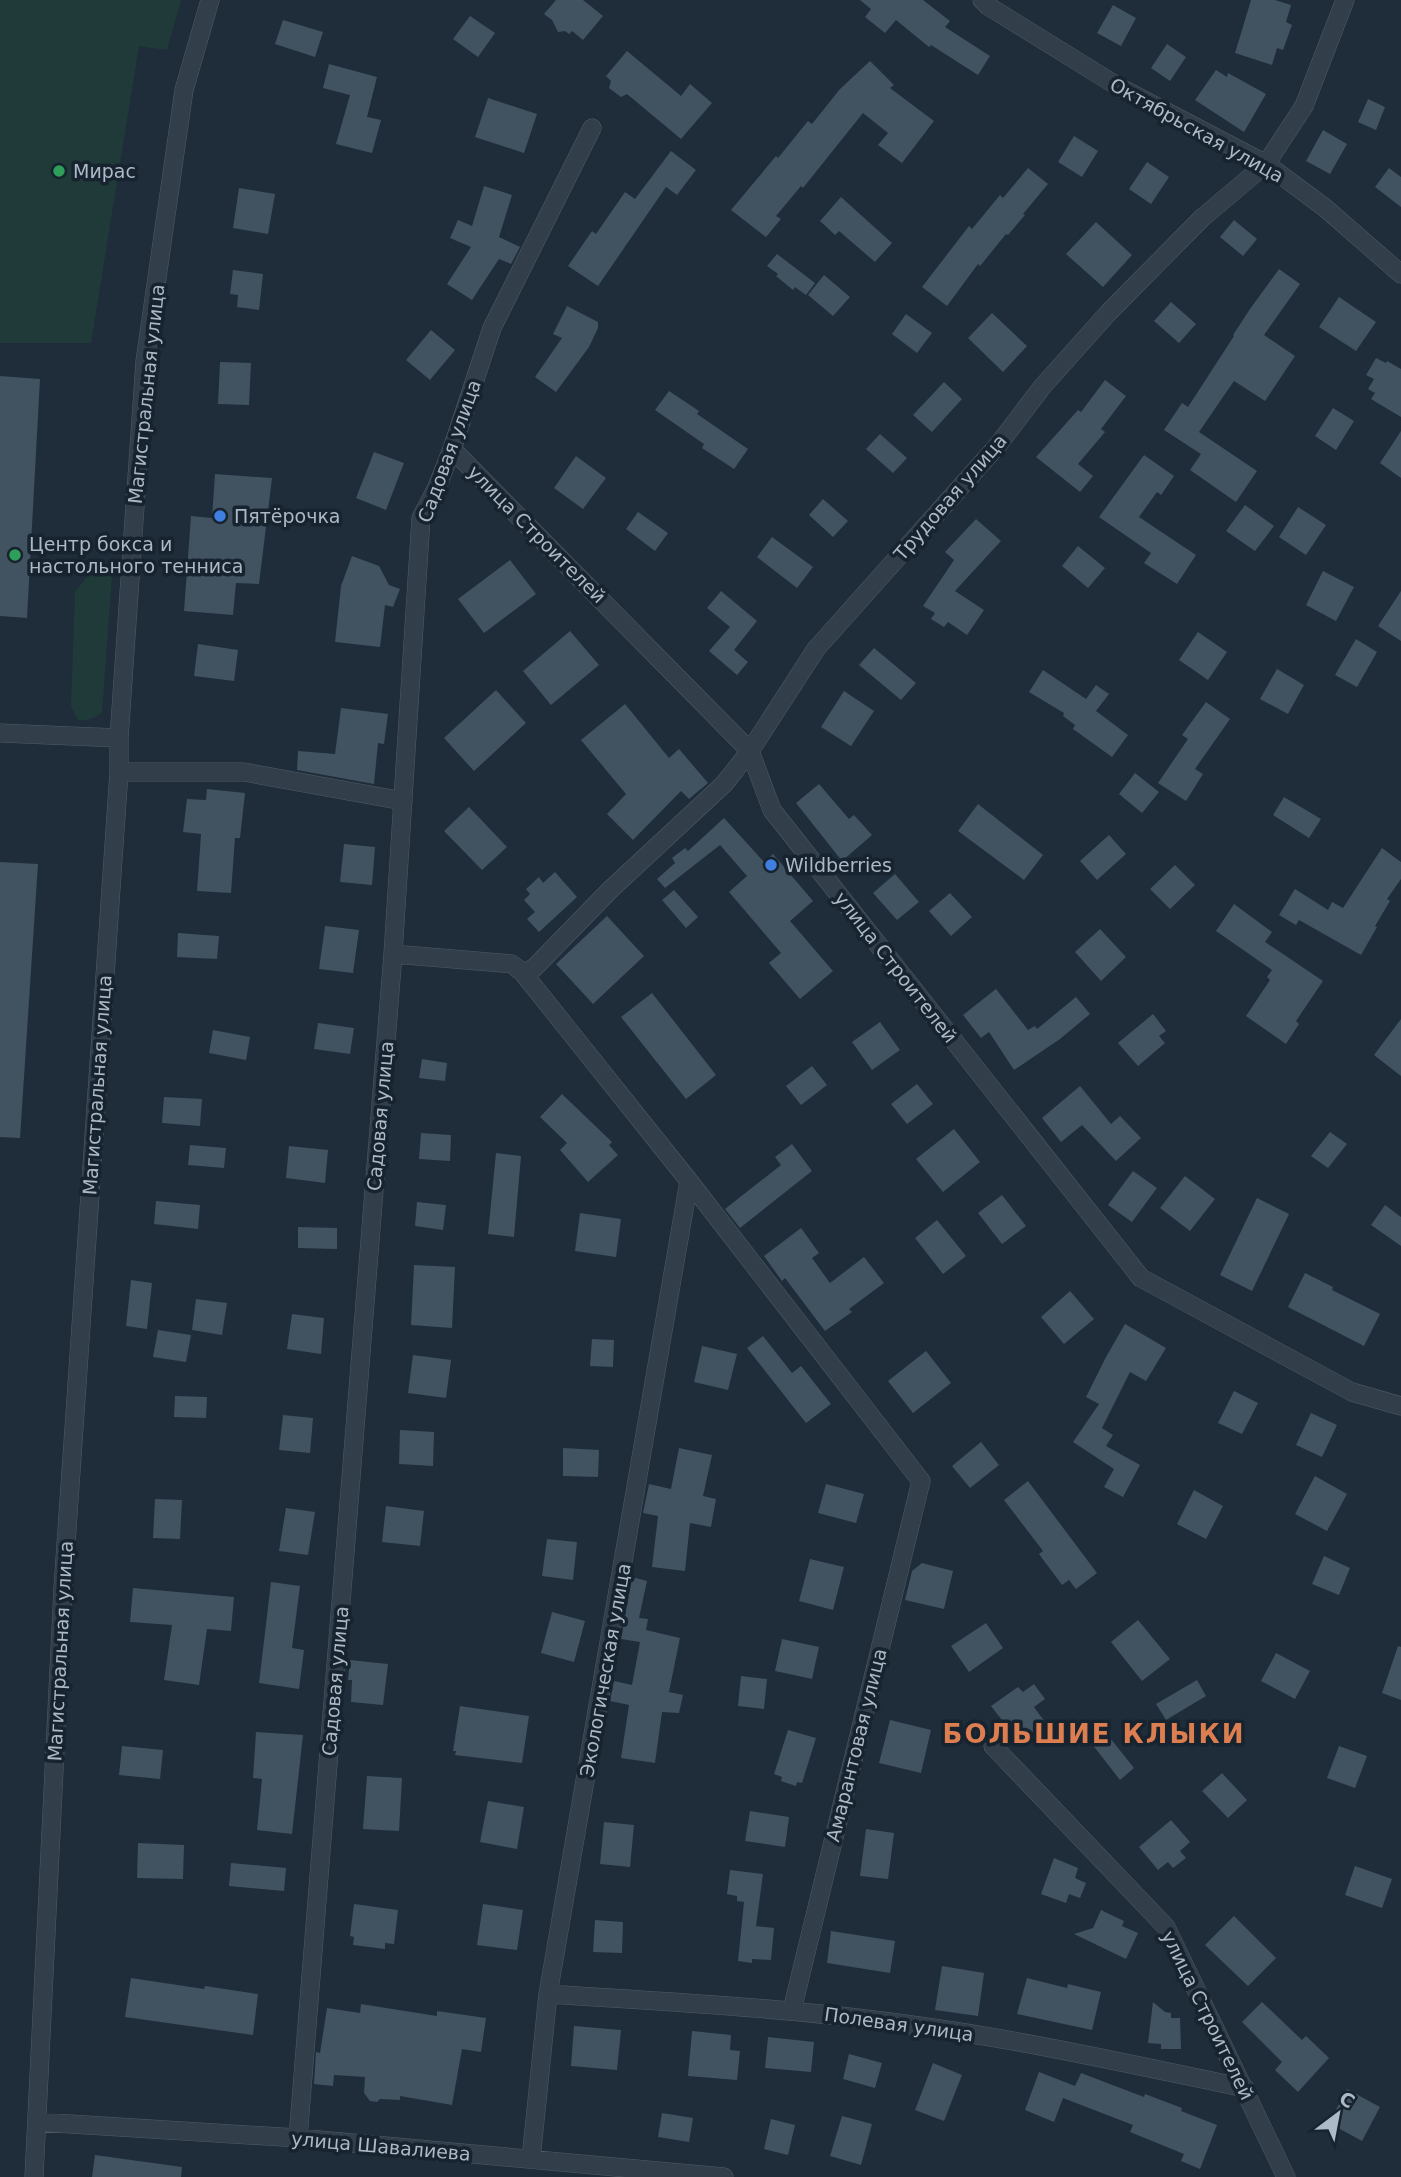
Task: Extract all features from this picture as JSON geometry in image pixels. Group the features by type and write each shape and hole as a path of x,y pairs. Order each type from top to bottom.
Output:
{"street":[{"name":"Магистральная улица","path":"34,2177 63,1588 145,361 184,90 210,0"},
{"name":"Октябрьская улица","path":"982,0 1119,87 1266,164 1324,207 1401,274"},
{"name":"Трудовая улица","path":"523,973 534,968 611,889 724,784 750,751 816,649 998,444 1042,387 1109,312 1202,218 1266,164 1304,106 1345,0"},
{"name":"Садовая улица","path":"298,2138 393,954 421,518 452,449 492,328 592,128"},
{"name":"улица Строителей","path":"452,449 750,751 772,810 1141,1278 1352,1392 1401,1406"},
{"path":"0,733 118,738"},
{"path":"119,772 244,772 403,801"},
{"path":"393,954 512,964 523,973 689,1181"},
{"name":"Амарантовая улица","path":"689,1181 921,1480 792,2010"},
{"name":"Экологическая улица","path":"531,2159 548,1994 689,1181"},
{"name":"улица Строителей","path":"993,1746 1166,1927 1286,2177"},
{"name":"Полевая улица","path":"548,1994 792,2010 914,2025 1040,2045 1245,2088"},
{"name":"улица Шавалиева","path":"38,2122 298,2138 724,2177"}],"green space":[{"name":"Мирас","path":"0,0 181,0 167,50 139,46 91,343 0,343"},
{"path":"89,574 112,575 102,712 91,719 78,720 71,706 75,592"}],"building":[{"path":"556,0 583,0 603,16 583,40 572,31 569,34 565,31 558,32 552,20 544,14"},
{"path":"860,0 923,0 950,21 945,27 990,56 978,75 931,45 929,47 896,20 885,33 865,17 871,9"},
{"path":"1251,0 1275,0 1291,5 1286,22 1292,25 1283,50 1277,48 1272,65 1235,53"},
{"path":"1113,5 1136,18 1121,46 1097,33"},
{"path":"470,16 495,33 478,57 453,39"},
{"path":"283,20 323,32 315,57 275,44"},
{"path":"1167,44 1186,57 1170,81 1151,68"},
{"path":"627,51 681,96 690,84 712,103 681,139 627,94 621,97 609,88 611,81 606,76"},
{"path":"870,61 894,85 890,88 934,121 902,163 878,145 888,133 863,113 803,188 801,186 776,216 781,219 766,237 731,210 808,121 812,124 840,89"},
{"path":"329,64 377,77 367,117 381,120 372,153 336,144 350,95 323,88"},
{"path":"1216,70 1227,77 1228,73 1266,94 1244,132 1195,100"},
{"path":"488,98 537,114 524,153 475,137"},
{"path":"1368,99 1385,107 1376,130 1358,122"},
{"path":"1323,130 1347,144 1330,174 1306,161"},
{"path":"1074,136 1098,151 1082,177 1058,162"},
{"path":"671,151 696,170 677,195 666,187 598,286 568,266 592,231 596,234 625,192 635,199"},
{"path":"1147,162 1169,177 1151,204 1129,189"},
{"path":"1028,168 1048,184 1008,235 1006,234 980,266 978,264 947,306 922,287 969,226 972,229 1000,195 1003,198"},
{"path":"1389,168 1401,177 1401,207 1375,187"},
{"path":"484,186 512,195 499,237 520,247 511,264 499,259 472,300 447,284 471,247 450,238 458,220 472,226"},
{"path":"239,188 275,194 268,234 233,228"},
{"path":"841,197 892,243 875,262 839,231 835,235 820,221"},
{"path":"1234,220 1257,239 1243,256 1220,237"},
{"path":"1096,222 1132,255 1103,287 1066,254"},
{"path":"777,254 815,283 806,295 795,287 793,290 767,266"},
{"path":"1279,269 1300,284 1264,335 1295,356 1265,401 1234,381 1199,432 1257,471 1236,502 1190,470 1201,454 1164,430 1182,403 1188,407 1250,309"},
{"path":"233,270 263,274 259,310 237,307 238,295 230,294"},
{"path":"824,275 850,297 833,316 808,295"},
{"path":"1339,297 1376,322 1356,351 1319,327"},
{"path":"1171,302 1196,324 1179,343 1154,321"},
{"path":"567,306 598,322 598,328 589,347 556,392 535,377 562,338 553,334"},
{"path":"992,313 1027,346 1003,372 968,338"},
{"path":"906,314 932,333 917,353 892,334"},
{"path":"431,330 455,350 430,380 406,360"},
{"path":"1376,358 1401,369 1401,417 1371,399 1375,393 1368,389 1374,379 1366,375"},
{"path":"220,362 251,363 249,405 218,404"},
{"name":"Центр бокса и настольного тенниса","path":"0,376 40,379 27,618 0,616"},
{"path":"1105,380 1126,396 1101,429 1105,432 1078,464 1093,476 1080,492 1036,457 1078,410 1081,412"},
{"path":"944,382 962,399 932,432 913,415"},
{"path":"669,391 748,449 734,469 702,448 704,444 655,410"},
{"path":"1333,408 1354,421 1336,450 1315,436"},
{"path":"1401,431 1401,478 1380,463"},
{"path":"880,434 907,458 893,473 866,449"},
{"path":"374,452 404,463 386,510 356,498"},
{"path":"1144,455 1174,476 1161,495 1157,492 1139,517 1196,555 1177,584 1144,563 1151,553 1099,517"},
{"path":"576,456 606,478 583,509 554,488"},
{"path":"215,474 272,478 259,584 236,583 233,615 184,611 191,516 212,518"},
{"path":"823,499 848,521 833,537 809,515"},
{"path":"1245,505 1274,526 1255,551 1226,531"},
{"path":"1298,507 1326,525 1306,555 1279,537"},
{"path":"638,512 668,533 655,551 626,529"},
{"path":"976,519 1001,541 955,591 984,610 967,635 948,622 944,627 931,619 935,613 923,606 954,560 945,552"},
{"path":"772,537 813,567 797,588 757,557"},
{"path":"1078,546 1105,568 1088,588 1062,566"},
{"path":"352,556 379,566 389,585 400,589 393,607 385,605 380,647 335,642 341,586"},
{"path":"510,560 536,594 484,633 458,599"},
{"path":"1323,571 1354,587 1336,621 1306,605"},
{"path":"721,591 757,621 734,650 748,662 737,675 709,651 730,627 707,608"},
{"path":"1401,591 1401,641 1378,626"},
{"path":"570,631 599,665 551,705 523,671"},
{"path":"1198,632 1227,652 1208,680 1179,660"},
{"path":"1356,639 1377,652 1357,687 1335,675"},
{"path":"198,644 238,650 234,681 194,676"},
{"path":"874,648 916,683 901,700 859,665"},
{"path":"1277,669 1304,685 1288,714 1260,699"},
{"path":"1043,670 1086,699 1096,685 1109,694 1096,711 1128,735 1112,757 1073,729 1075,725 1063,716 1064,713 1029,692"},
{"path":"496,690 526,723 474,771 444,738"},
{"path":"844,691 874,711 851,746 821,727"},
{"path":"1206,702 1230,719 1195,769 1203,774 1186,801 1158,783 1188,739 1182,735"},
{"path":"625,704 669,758 679,749 708,783 689,799 681,791 633,840 607,814 626,794 581,740"},
{"path":"341,708 388,714 384,744 378,743 374,784 297,770 298,751 335,754"},
{"path":"1135,773 1159,792 1142,813 1119,794"},
{"path":"819,784 849,819 854,815 872,835 842,861 796,803"},
{"path":"207,789 245,793 240,838 235,838 231,893 197,891 201,834 183,832 187,799 206,800"},
{"path":"1284,797 1321,819 1309,838 1273,815"},
{"path":"978,804 1043,855 1024,880 958,831"},
{"path":"469,807 507,847 482,870 444,831"},
{"path":"724,818 764,862 773,854 813,901 790,921 833,971 800,999 769,963 781,953 729,892 747,876 720,845 665,888 657,879 675,863 672,858 685,848 688,851"},
{"path":"1109,835 1126,854 1097,880 1080,861"},
{"path":"344,844 375,847 372,885 340,882"},
{"path":"1382,848 1401,862 1401,879 1387,899 1390,901 1361,955 1299,920 1296,925 1279,915 1295,889 1328,910 1332,902 1343,908"},
{"path":"0,862 38,864 20,1138 0,1137"},
{"path":"1175,865 1195,885 1170,909 1150,889"},
{"path":"555,872 577,897 539,932 527,919 535,912 524,900 530,894 526,889 539,877 543,883"},
{"path":"895,874 919,902 897,920 873,893"},
{"path":"674,890 698,917 686,928 662,900"},
{"path":"950,893 972,917 951,936 929,911"},
{"path":"1234,904 1272,932 1265,942 1323,981 1296,1021 1299,1024 1286,1044 1246,1016 1270,980 1267,977 1272,970 1216,931"},
{"path":"607,916 644,956 593,1004 556,964"},
{"path":"325,926 359,930 353,973 319,969"},
{"path":"1100,929 1126,957 1101,981 1075,952"},
{"path":"178,933 219,936 217,959 177,957"},
{"path":"996,989 1028,1030 1035,1026 1037,1029 1076,997 1090,1014 1060,1039 1014,1070 989,1032 981,1038 963,1015"},
{"path":"652,993 716,1075 686,1099 621,1017"},
{"path":"1153,1014 1166,1031 1159,1036 1165,1043 1138,1066 1118,1043"},
{"path":"1401,1019 1401,1076 1374,1055"},
{"path":"880,1022 900,1050 872,1070 852,1042"},
{"path":"318,1023 354,1028 350,1054 314,1049"},
{"path":"213,1030 250,1037 246,1060 209,1053"},
{"path":"422,1059 447,1063 445,1081 419,1078"},
{"path":"812,1066 827,1085 801,1105 786,1086"},
{"path":"917,1084 933,1104 907,1124 891,1104"},
{"path":"1080,1086 1111,1124 1120,1116 1141,1138 1116,1161 1082,1125 1061,1142 1042,1118"},
{"path":"562,1094 612,1142 609,1145 618,1155 588,1182 560,1150 567,1143 540,1117"},
{"path":"164,1097 202,1099 200,1126 162,1123"},
{"path":"954,1129 980,1162 943,1192 916,1159"},
{"path":"1330,1132 1347,1144 1328,1168 1311,1156"},
{"path":"421,1133 451,1135 450,1161 419,1159"},
{"path":"792,1144 812,1171 740,1228 725,1209 781,1165 775,1157"},
{"path":"190,1145 226,1148 224,1168 188,1165"},
{"path":"289,1146 328,1150 325,1183 286,1178"},
{"path":"496,1153 521,1156 514,1237 488,1234"},
{"path":"1133,1171 1157,1188 1132,1222 1108,1205"},
{"path":"1185,1176 1215,1199 1190,1231 1160,1208"},
{"path":"1002,1195 1026,1226 1002,1244 978,1213"},
{"path":"1257,1198 1289,1214 1252,1291 1220,1275"},
{"path":"156,1201 200,1205 198,1229 154,1224"},
{"path":"417,1202 446,1205 443,1230 415,1226"},
{"path":"1385,1205 1401,1217 1401,1246 1371,1225"},
{"path":"580,1213 621,1219 616,1257 575,1251"},
{"path":"937,1220 966,1256 943,1274 915,1238"},
{"path":"298,1227 337,1228 337,1249 298,1248"},
{"path":"801,1228 819,1253 812,1258 830,1283 864,1257 884,1283 849,1309 852,1312 825,1331 785,1278 782,1281 764,1256"},
{"path":"414,1265 455,1267 452,1328 411,1325"},
{"path":"1305,1273 1380,1314 1364,1346 1288,1307"},
{"path":"131,1280 152,1283 147,1329 126,1326"},
{"path":"1070,1291 1094,1319 1064,1344 1041,1317"},
{"path":"196,1299 227,1303 222,1335 192,1330"},
{"path":"292,1314 324,1318 321,1354 287,1349"},
{"path":"1125,1324 1166,1348 1146,1381 1130,1372 1102,1428 1113,1435 1106,1446 1140,1465 1123,1497 1104,1487 1114,1469 1073,1442 1099,1404 1086,1397"},
{"path":"158,1330 191,1335 186,1362 153,1357"},
{"path":"763,1336 792,1373 801,1366 831,1404 806,1423 747,1348"},
{"path":"592,1339 614,1340 613,1367 590,1366"},
{"path":"702,1346 737,1354 728,1390 694,1382"},
{"path":"926,1351 951,1383 913,1413 888,1381"},
{"path":"413,1355 451,1360 446,1398 408,1393"},
{"path":"1234,1391 1258,1403 1242,1434 1218,1423"},
{"path":"175,1396 207,1397 206,1418 174,1417"},
{"path":"1311,1413 1337,1425 1322,1457 1296,1445"},
{"path":"283,1415 313,1418 310,1453 279,1450"},
{"path":"400,1430 434,1432 433,1466 399,1464"},
{"path":"981,1442 999,1465 970,1488 952,1466"},
{"path":"563,1448 599,1450 598,1477 563,1476"},
{"path":"679,1448 712,1455 703,1496 716,1499 711,1527 690,1523 685,1571 652,1567 658,1516 643,1513 649,1484 671,1489"},
{"path":"1315,1476 1347,1494 1327,1531 1295,1514"},
{"path":"1028,1481 1097,1573 1076,1589 1069,1580 1062,1585 1039,1554 1043,1551 1004,1500"},
{"path":"826,1484 864,1494 856,1523 818,1513"},
{"path":"1194,1490 1223,1506 1206,1539 1177,1524"},
{"path":"155,1499 182,1500 180,1539 153,1538"},
{"path":"386,1506 424,1511 420,1546 382,1542"},
{"path":"286,1508 315,1512 308,1555 279,1551"},
{"path":"547,1539 577,1542 573,1580 542,1576"},
{"path":"1324,1556 1350,1568 1339,1595 1312,1584"},
{"path":"810,1559 844,1567 833,1610 799,1601"},
{"path":"922,1563 953,1571 944,1609 905,1600 912,1571"},
{"path":"632,1577 647,1581 639,1618 648,1619 646,1630 680,1638 669,1692 683,1695 679,1713 662,1712 655,1763 621,1758 629,1705 610,1701 614,1681 632,1685 640,1642 621,1639"},
{"path":"271,1582 300,1586 292,1648 304,1650 299,1689 259,1683"},
{"path":"133,1588 234,1597 231,1631 207,1629 199,1685 164,1680 172,1625 130,1622"},
{"path":"552,1612 585,1621 574,1662 541,1653"},
{"path":"1138,1620 1170,1659 1142,1681 1111,1642"},
{"path":"986,1623 1003,1648 969,1672 951,1646"},
{"path":"782,1639 819,1647 812,1679 775,1671"},
{"path":"1398,1646 1401,1647 1401,1700 1382,1693"},
{"path":"1276,1653 1310,1671 1295,1699 1261,1681"},
{"path":"350,1660 388,1664 383,1705 351,1702 352,1680 348,1680"},
{"path":"741,1676 767,1679 764,1709 738,1706"},
{"path":"1197,1680 1206,1696 1166,1720 1156,1704"},
{"path":"1034,1684 1045,1699 1034,1707 1045,1722 1019,1742 991,1706 1018,1687 1023,1692"},
{"path":"460,1706 529,1716 522,1763 455,1755 456,1751 453,1751"},
{"path":"890,1720 931,1730 921,1773 879,1763"},
{"path":"788,1730 816,1738 802,1783 797,1782 796,1786 781,1781 782,1777 774,1774"},
{"path":"256,1732 303,1735 292,1834 257,1830 262,1779 253,1778"},
{"path":"1107,1734 1134,1768 1120,1780 1092,1744"},
{"path":"122,1746 163,1750 160,1779 119,1775"},
{"path":"1339,1746 1367,1756 1355,1788 1327,1778"},
{"path":"1222,1773 1247,1800 1228,1818 1202,1791"},
{"path":"367,1776 402,1778 399,1831 363,1829"},
{"path":"488,1801 524,1807 517,1849 480,1842"},
{"path":"750,1811 789,1817 785,1847 745,1841"},
{"path":"1171,1820 1190,1842 1180,1851 1186,1858 1173,1868 1168,1862 1158,1870 1139,1847"},
{"path":"604,1822 634,1825 630,1867 600,1864"},
{"path":"866,1829 894,1833 888,1879 860,1876"},
{"path":"138,1843 184,1845 183,1879 137,1878"},
{"path":"1054,1858 1078,1868 1075,1878 1086,1883 1080,1898 1069,1894 1066,1903 1041,1894"},
{"path":"231,1863 286,1868 284,1891 229,1886"},
{"path":"1355,1866 1392,1879 1382,1908 1345,1895"},
{"path":"730,1870 763,1874 756,1926 774,1928 771,1960 752,1959 752,1963 738,1961 744,1902 737,1901 737,1896 727,1894"},
{"path":"354,1904 398,1910 394,1944 385,1943 385,1949 353,1945 354,1937 350,1936"},
{"path":"483,1904 523,1910 517,1950 477,1945"},
{"path":"1101,1910 1124,1921 1122,1926 1138,1933 1126,1959 1074,1934 1093,1928"},
{"path":"1234,1916 1276,1958 1248,1986 1205,1945"},
{"path":"595,1920 623,1922 622,1953 593,1952"},
{"path":"831,1931 895,1941 890,1973 827,1963"},
{"path":"942,1966 984,1973 978,2016 935,2010"},
{"path":"131,1978 258,1994 253,2035 125,2017"},
{"path":"1027,1978 1067,1988 1068,1984 1101,1992 1092,2030 1017,2014"},
{"path":"1153,2002 1165,2012 1171,2013 1171,2018 1180,2018 1181,2049 1161,2049 1161,2044 1148,2043"},
{"path":"1262,2002 1302,2040 1306,2036 1329,2058 1298,2092 1275,2070 1282,2062 1242,2022"},
{"path":"361,2004 437,2016 437,2011 486,2018 481,2052 462,2049 452,2105 400,2096 400,2100 370,2101 364,2093 365,2077 334,2075 333,2086 314,2084 316,2052 320,2053 327,2008 360,2013"},
{"path":"574,2026 621,2030 617,2070 571,2066"},
{"path":"692,2031 731,2035 730,2050 740,2051 737,2080 688,2076"},
{"path":"768,2037 814,2042 811,2072 765,2068"},
{"path":"849,2054 882,2063 875,2088 843,2079"},
{"path":"933,2063 962,2075 944,2121 915,2110"},
{"path":"1039,2072 1075,2086 1081,2073 1182,2108 1181,2111 1217,2125 1200,2169 1181,2161 1184,2154 1130,2132 1133,2125 1063,2098 1054,2122 1025,2110"},
{"path":"1347,2089 1380,2107 1362,2141 1329,2123"},
{"path":"662,2113 693,2118 689,2142 658,2137"},
{"path":"842,2116 872,2124 861,2165 830,2156"},
{"path":"771,2119 795,2125 788,2155 764,2149"},
{"path":"95,2155 182,2167 181,2177 92,2177"}],"place":[{"name":"Мирас","path":"59,171"},
{"name":"Пятёрочка","path":"220,516"},
{"name":"Центр бокса и настольного тенниса","path":"15,555"},
{"name":"Wildberries","path":"771,865"}],"district":[{"name":"БОЛЬШИЕ КЛЫКИ","path":"1094,1734"}]}
